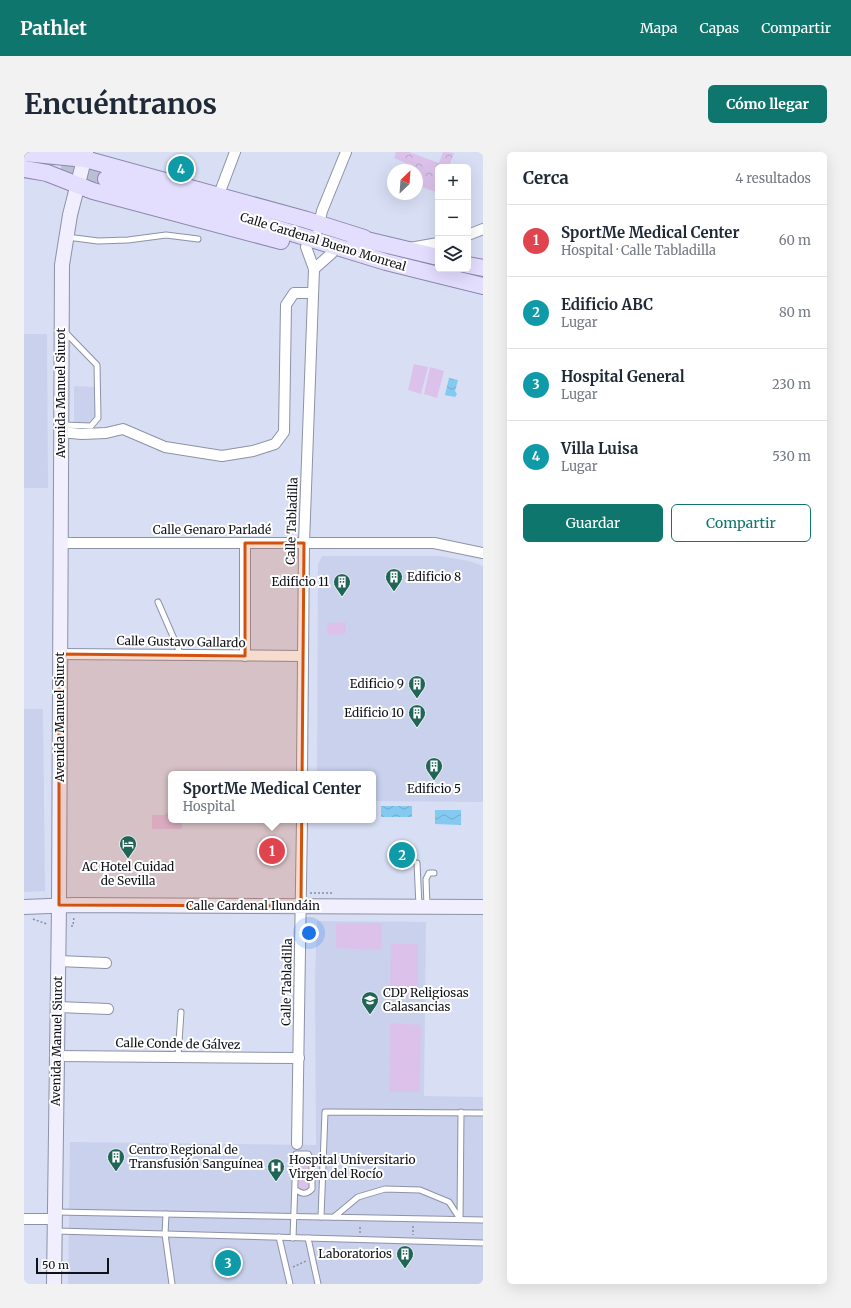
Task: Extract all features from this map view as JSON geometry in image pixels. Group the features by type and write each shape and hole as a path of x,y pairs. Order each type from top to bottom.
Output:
{"main road":[{"path":"24,153 85,156 318,227"},
{"name":"Avenida Manuel Siurot","path":"54,1284 60,905 59,654 62,265 66,237 85,156"},
{"path":"24,169 47,172 92,191 223,227 332,253 386,262"},
{"path":"106,179 230,214"},
{"name":"Calle Cardenal Bueno Monreal","path":"230,214 318,227 435,256"},
{"name":"Calle Cardenal Bueno Monreal","path":"230,214 386,262 483,286"},
{"path":"471,266 483,268"},
{"name":"Calle Cardenal Ilundáin","path":"27,913 60,905 483,907"}],"street":[{"path":"218,197 235,152"},
{"path":"318,227 346,152"},
{"path":"471,234 483,229"},
{"path":"402,249 435,244"},
{"name":"Calle Tabladilla","path":"302,771 304,544 314,269 306,247"},
{"path":"314,269 332,253"},
{"path":"60,428 106,433 123,429 165,447 222,456 253,451 275,444 284,432 286,305 294,292 313,292"},
{"name":"Calle Genaro Parladé","path":"60,543 434,543 483,553"},
{"path":"245,543 245,656"},
{"name":"Calle Gustavo Gallardo","path":"59,654 302,656"},
{"name":"Calle Tabladilla","path":"297,1149 302,823"},
{"path":"58,961 106,962"},
{"path":"58,1007 108,1010"},
{"name":"Calle Conde de Gálvez","path":"57,1056 299,1058"},
{"path":"24,1219 55,1220"}],"lane":[{"path":"66,237 98,241 128,240 166,235 198,239"},
{"path":"60,428 91,426 98,418 97,365 61,328"},
{"path":"158,602 181,655"},
{"path":"418,863 423,907"},
{"path":"423,907 426,879 429,873 434,873"},
{"path":"178,1057 181,1012"},
{"path":"321,1217 325,1112 483,1113"},
{"path":"460,1219 461,1112"},
{"path":"293,1238 297,1149 308,1154 311,1158 312,1186 307,1194 296,1190"},
{"path":"334,1217 358,1197 385,1189 420,1190 449,1202 460,1219"},
{"path":"166,1214 164,1234 172,1284"},
{"path":"55,1220 166,1214 483,1220"},
{"path":"55,1220 164,1234 483,1243"},
{"path":"279,1237 290,1284"},
{"path":"308,1238 318,1284"}],"path":[{"path":"27,913 34,919 48,925"},
{"path":"73,926 74,915"},
{"path":"413,1218 413,1241"},
{"path":"286,1268 298,1266 312,1257"}],"highlighted area":[{"path":"245,543 304,543 301,906 59,905 59,654 245,656"}],"shaded area":[{"path":"24,334 47,334 48,488 24,488"},
{"path":"74,386 94,387 95,417 90,423 74,423"},
{"path":"322,556 440,556 469,561 483,566 483,802 376,801 376,771 317,771 318,565"},
{"path":"24,709 43,709 45,891 24,892"},
{"name":"Hospital Universitario Virgen del Rocío","path":"317,921 426,922 424,1096 483,1097 483,1284 68,1284 70,1142 316,1145 315,978"}],"green space":[{"path":"396,152 409,152 439,163 443,152 454,153 450,164 435,164 435,192 423,187 423,164 408,164 394,158"},
{"path":"414,364 428,367 421,394 408,390"},
{"path":"430,367 444,371 437,398 424,394"},
{"path":"346,622 345,634 327,635 328,623"},
{"path":"168,813 168,823 182,823 182,829 152,829 152,815 165,815"},
{"path":"336,923 382,923 381,950 336,948"},
{"path":"391,944 418,944 418,998 390,998"},
{"path":"390,1023 421,1025 420,1092 389,1092"},
{"path":"303,1157 308,1158 310,1162 309,1186 304,1190 298,1185 299,1159"}],"water":[{"path":"449,378 458,380 455,391 457,394 455,397 445,395"},
{"path":"381,806 412,806 412,817 381,817"},
{"path":"435,810 461,810 461,825 435,824"}],"tunnel":[{"path":"37,166 65,170 106,179"}],"place":[{"name":"Villa Luisa","path":"181,169"},
{"name":"Edificio 8","path":"394,592"},
{"name":"Edificio 11","path":"342,597"},
{"name":"Edificio 9","path":"417,699"},
{"name":"Edificio 10","path":"417,728"},
{"name":"Edificio 5","path":"434,781"},
{"name":"SportMe Medical Center","path":"272,851"},
{"name":"Edificio ABC","path":"402,855"},
{"name":"AC Hotel Cuidad de Sevilla","path":"128,859"},
{"name":"CDP Religiosas Calasancias","path":"370,1015"},
{"name":"Centro Regional de Transfusión Sanguínea","path":"116,1172"},
{"name":"Hospital Universitario Virgen del Rocío","path":"276,1182"},
{"name":"Hospital General","path":"228,1263"},
{"name":"Laboratorios","path":"405,1269"}]}
